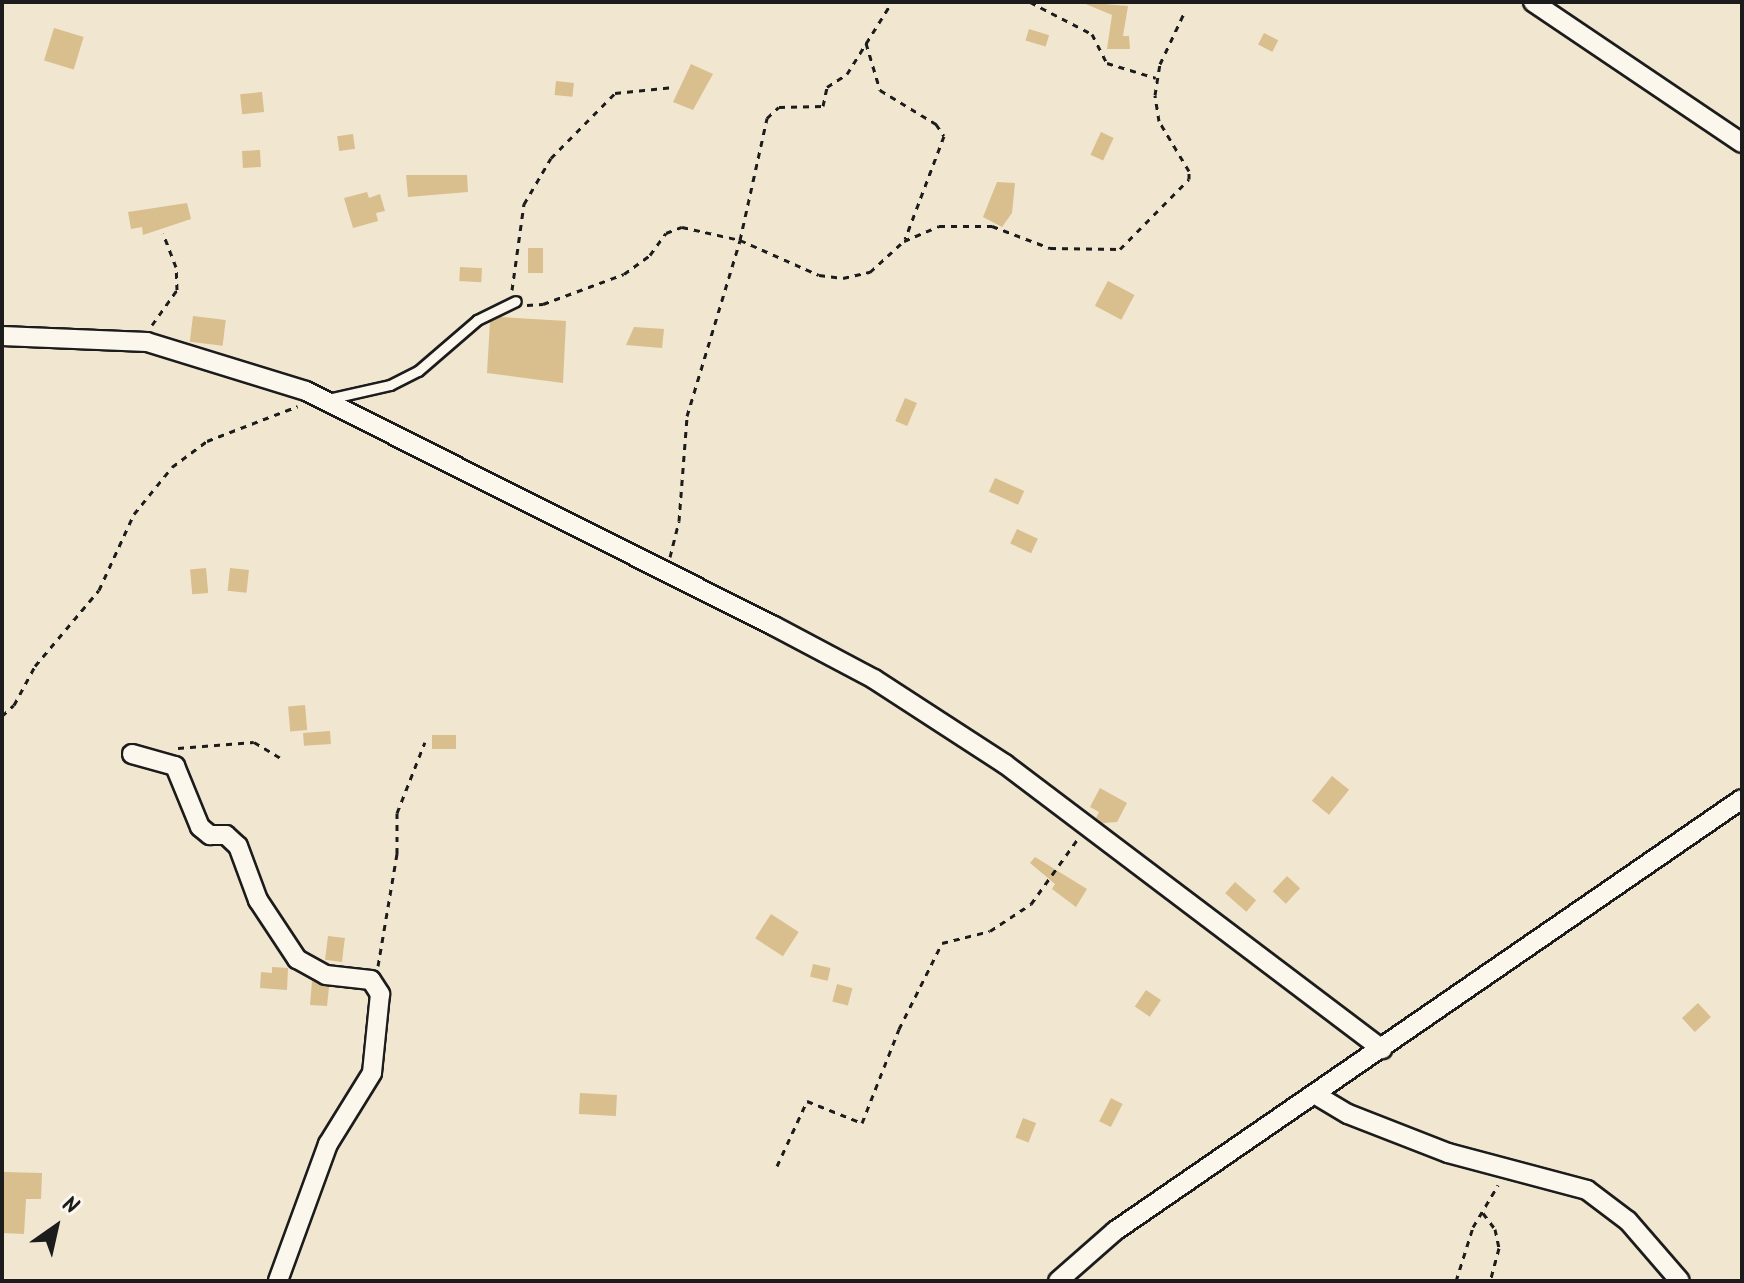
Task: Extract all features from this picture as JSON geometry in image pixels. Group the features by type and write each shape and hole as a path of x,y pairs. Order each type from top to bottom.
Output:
{"street":[{"path":"1533,2 1742,143"},
{"path":"2,336 147,342 325,400 874,679 1005,764 1382,1049"},
{"path":"132,754 168,761 180,773 204,832 226,835 238,846 258,900 297,959 326,975 361,977 377,986 380,1007 372,1073 328,1144 278,1281"},
{"path":"1058,1281 1115,1231 1742,799"},
{"path":"1316,1095 1393,1134 1502,1169 1587,1190 1628,1221 1680,1281"}],"lane":[{"path":"325,400 390,385 418,371 477,320 516,301"}],"path":[{"path":"665,572 679,521 687,416 740,240 767,118 779,107 823,106 827,87 847,74 892,2"},
{"path":"1030,2 1092,34 1107,63 1156,78"},
{"path":"674,87 615,93 571,133 541,171 524,204 512,279 516,301 543,304 624,274 650,255 672,228 740,240 819,275 843,278 870,272 904,241 939,226 981,224 1050,248 1107,251 1128,245 1156,207 1189,179 1159,121 1156,78 1185,11"},
{"path":"866,43 880,90 936,124 944,136 904,241"},
{"path":"147,342 157,316 177,290 176,267 163,233"},
{"path":"2,716 14,705 35,666 99,590 134,514 172,467 207,441 325,400"},
{"path":"152,757 172,749 254,742 282,759"},
{"path":"377,986 381,929 397,854 397,813 425,742"},
{"path":"777,1166 807,1101 862,1123 899,1029 942,943 990,931 1031,904 1086,827"},
{"path":"1456,1281 1468,1238 1483,1213 1502,1169"},
{"path":"1483,1213 1498,1238 1490,1281"}],"building":[{"path":"1081,2 1128,6 1123,36 1129,36 1130,49 1107,49 1112,15"},
{"path":"54,28 84,37 74,70 44,61"},
{"path":"1029,29 1049,35 1046,47 1025,40"},
{"path":"1264,33 1278,40 1272,52 1258,45"},
{"path":"691,64 713,74 693,110 673,102"},
{"path":"556,81 574,83 572,97 555,95"},
{"path":"262,92 264,112 242,114 240,94"},
{"path":"1101,132 1114,138 1103,161 1090,155"},
{"path":"353,134 355,149 339,151 337,136"},
{"path":"260,150 261,167 243,168 242,151"},
{"path":"406,175 467,175 468,192 408,197"},
{"path":"997,182 1015,183 1012,213 1002,227 983,217"},
{"path":"367,192 369,198 380,194 385,211 376,213 378,221 353,228 344,198"},
{"path":"187,203 191,219 143,235 142,227 131,229 128,212"},
{"path":"528,248 543,248 543,273 528,273"},
{"path":"460,267 482,268 481,282 459,281"},
{"path":"1108,281 1134,295 1121,320 1095,306"},
{"path":"193,316 226,320 223,346 190,342"},
{"path":"500,317 566,321 563,383 487,373 490,322"},
{"path":"634,327 664,329 662,348 626,345"},
{"path":"905,398 917,403 907,426 895,421"},
{"path":"995,478 1024,491 1018,505 989,492"},
{"path":"1017,529 1038,539 1031,553 1010,544"},
{"path":"206,568 208,593 192,594 190,569"},
{"path":"230,568 249,570 246,593 228,591"},
{"path":"305,705 307,730 290,731 288,706"},
{"path":"330,731 331,744 304,746 303,733"},
{"path":"432,735 456,735 456,749 432,749"},
{"path":"1332,776 1349,790 1329,815 1312,801"},
{"path":"1100,788 1127,803 1117,822 1103,823 1096,818 1099,812 1090,807"},
{"path":"1035,857 1087,889 1076,907 1052,889 1055,884 1030,863"},
{"path":"1287,876 1300,888 1286,904 1273,891"},
{"path":"1235,882 1256,900 1246,912 1225,893"},
{"path":"771,914 799,932 783,956 755,938"},
{"path":"328,936 345,938 342,962 325,960"},
{"path":"813,964 831,968 828,981 810,977"},
{"path":"272,967 288,968 287,990 260,988 261,972 272,973"},
{"path":"312,981 329,987 327,1006 310,1005"},
{"path":"837,984 852,988 848,1006 832,1001"},
{"path":"1146,990 1161,1000 1150,1017 1135,1007"},
{"path":"1698,1003 1711,1017 1695,1032 1682,1018"},
{"path":"580,1093 617,1095 616,1116 579,1114"},
{"path":"1111,1098 1123,1104 1111,1127 1099,1121"},
{"path":"1023,1118 1036,1123 1029,1143 1015,1138"},
{"path":"3,1172 42,1173 41,1199 26,1199 24,1234 2,1233"}]}
